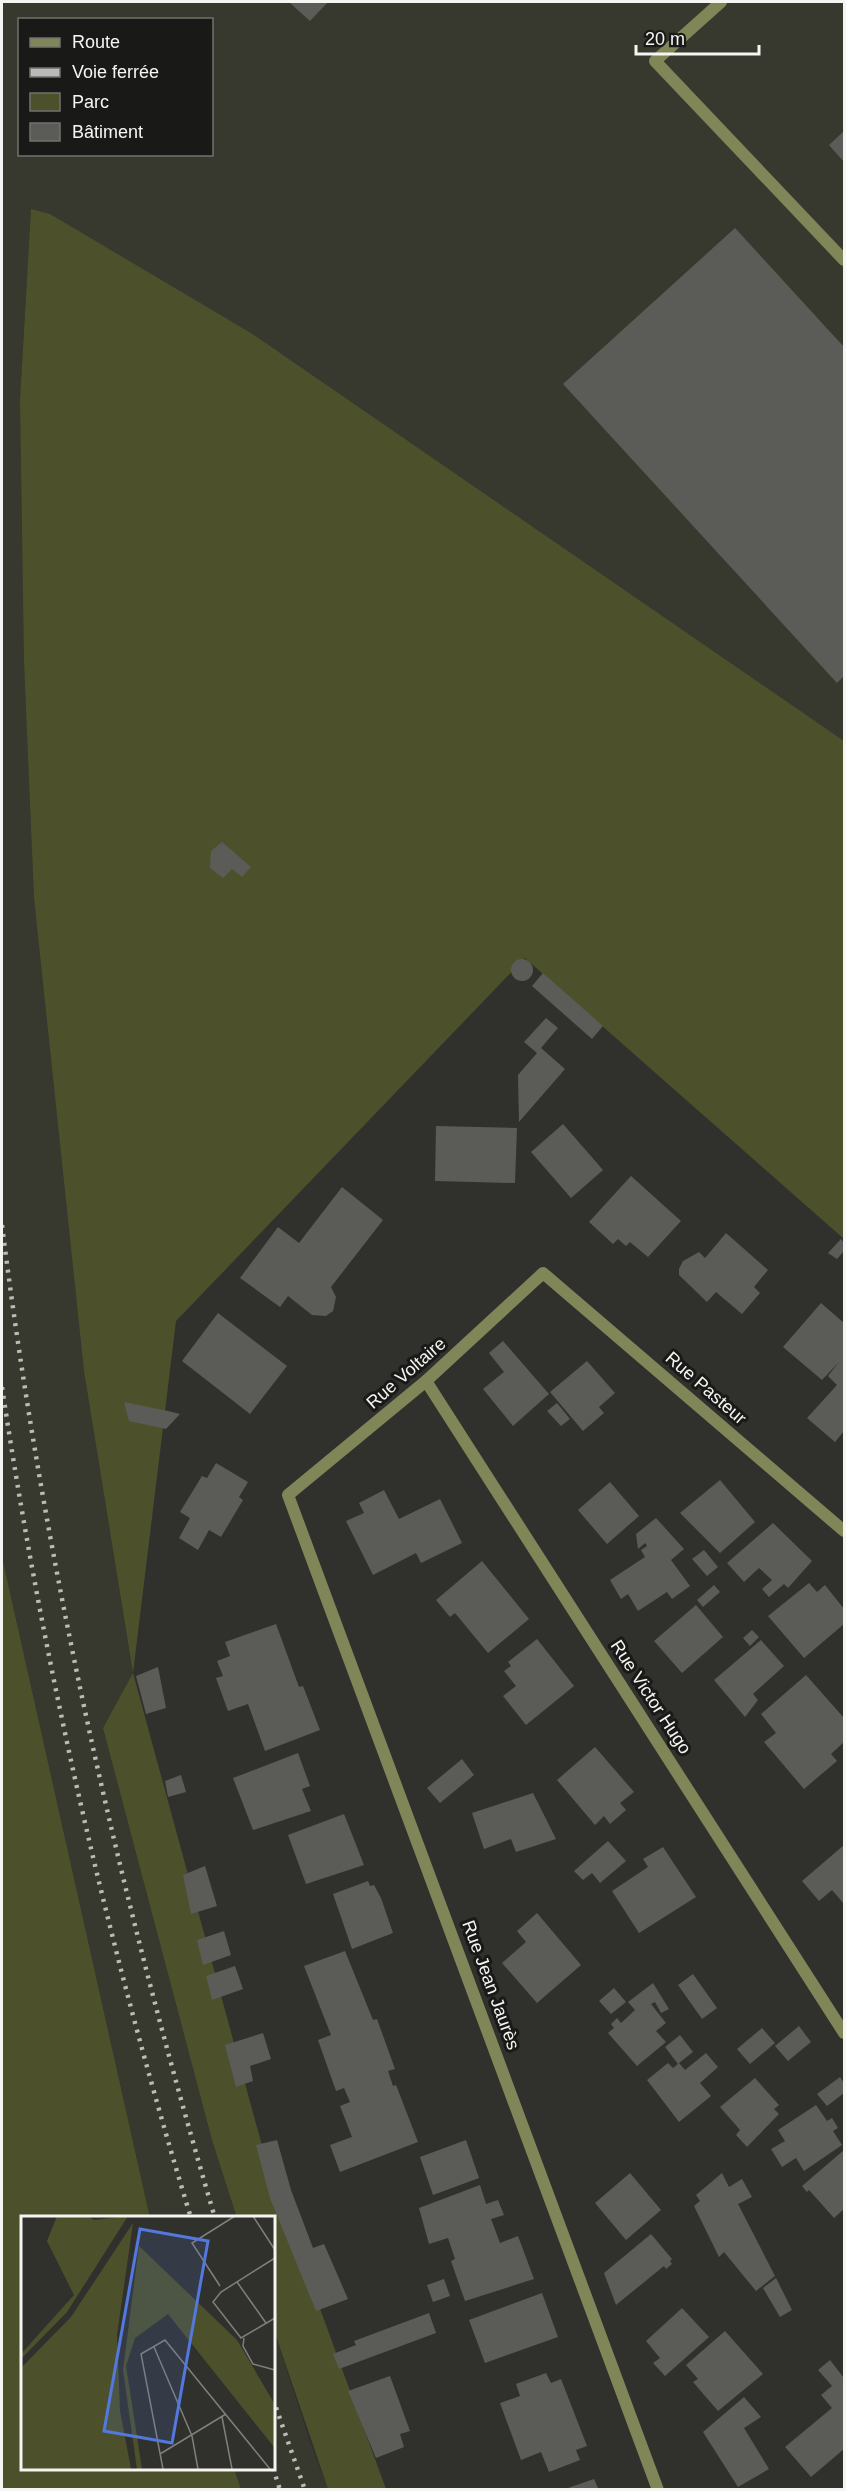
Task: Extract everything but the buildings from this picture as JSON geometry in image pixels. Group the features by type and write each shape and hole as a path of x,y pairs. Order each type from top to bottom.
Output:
{"street":[{"path":"721,2 655,61 844,260"},
{"name":"Rue Voltaire","path":"288,1495 426,1381 543,1274"},
{"name":"Rue Pasteur","path":"543,1274 844,1531"},
{"name":"Rue Victor Hugo","path":"426,1381 844,2033"},
{"name":"Rue Jean Jaurès","path":"288,1495 658,2490"}],"shaded area":[{"path":"2,2 844,2 844,741 251,333 50,214 31,210 20,400 24,662 34,898 84,1371 133,1673 103,1728 212,2140 236,2216 150,2216 2,1557"},
{"path":"274,2330 310,2442 328,2489 241,2489 234,2470 274,2470"}],"green space":[{"path":"31,209 50,214 251,333 844,741 844,1239 525,958 176,1321 133,1673 84,1371 34,898 24,662 20,400"},
{"path":"2,1557 150,2216 21,2216 21,2470 234,2470 241,2489 2,2489"},
{"path":"133,1673 267,2164 386,2489 328,2489 274,2330 274,2216 236,2216 212,2140 103,1728"}],"railway":[{"path":"2,1225 19,1351 40,1477 88,1726 147,1973 214,2216"},
{"path":"2,1387 38,1597 81,1806 132,2013 190,2216"},
{"path":"274,2402 305,2490"},
{"path":"274,2470 280,2490"}]}
